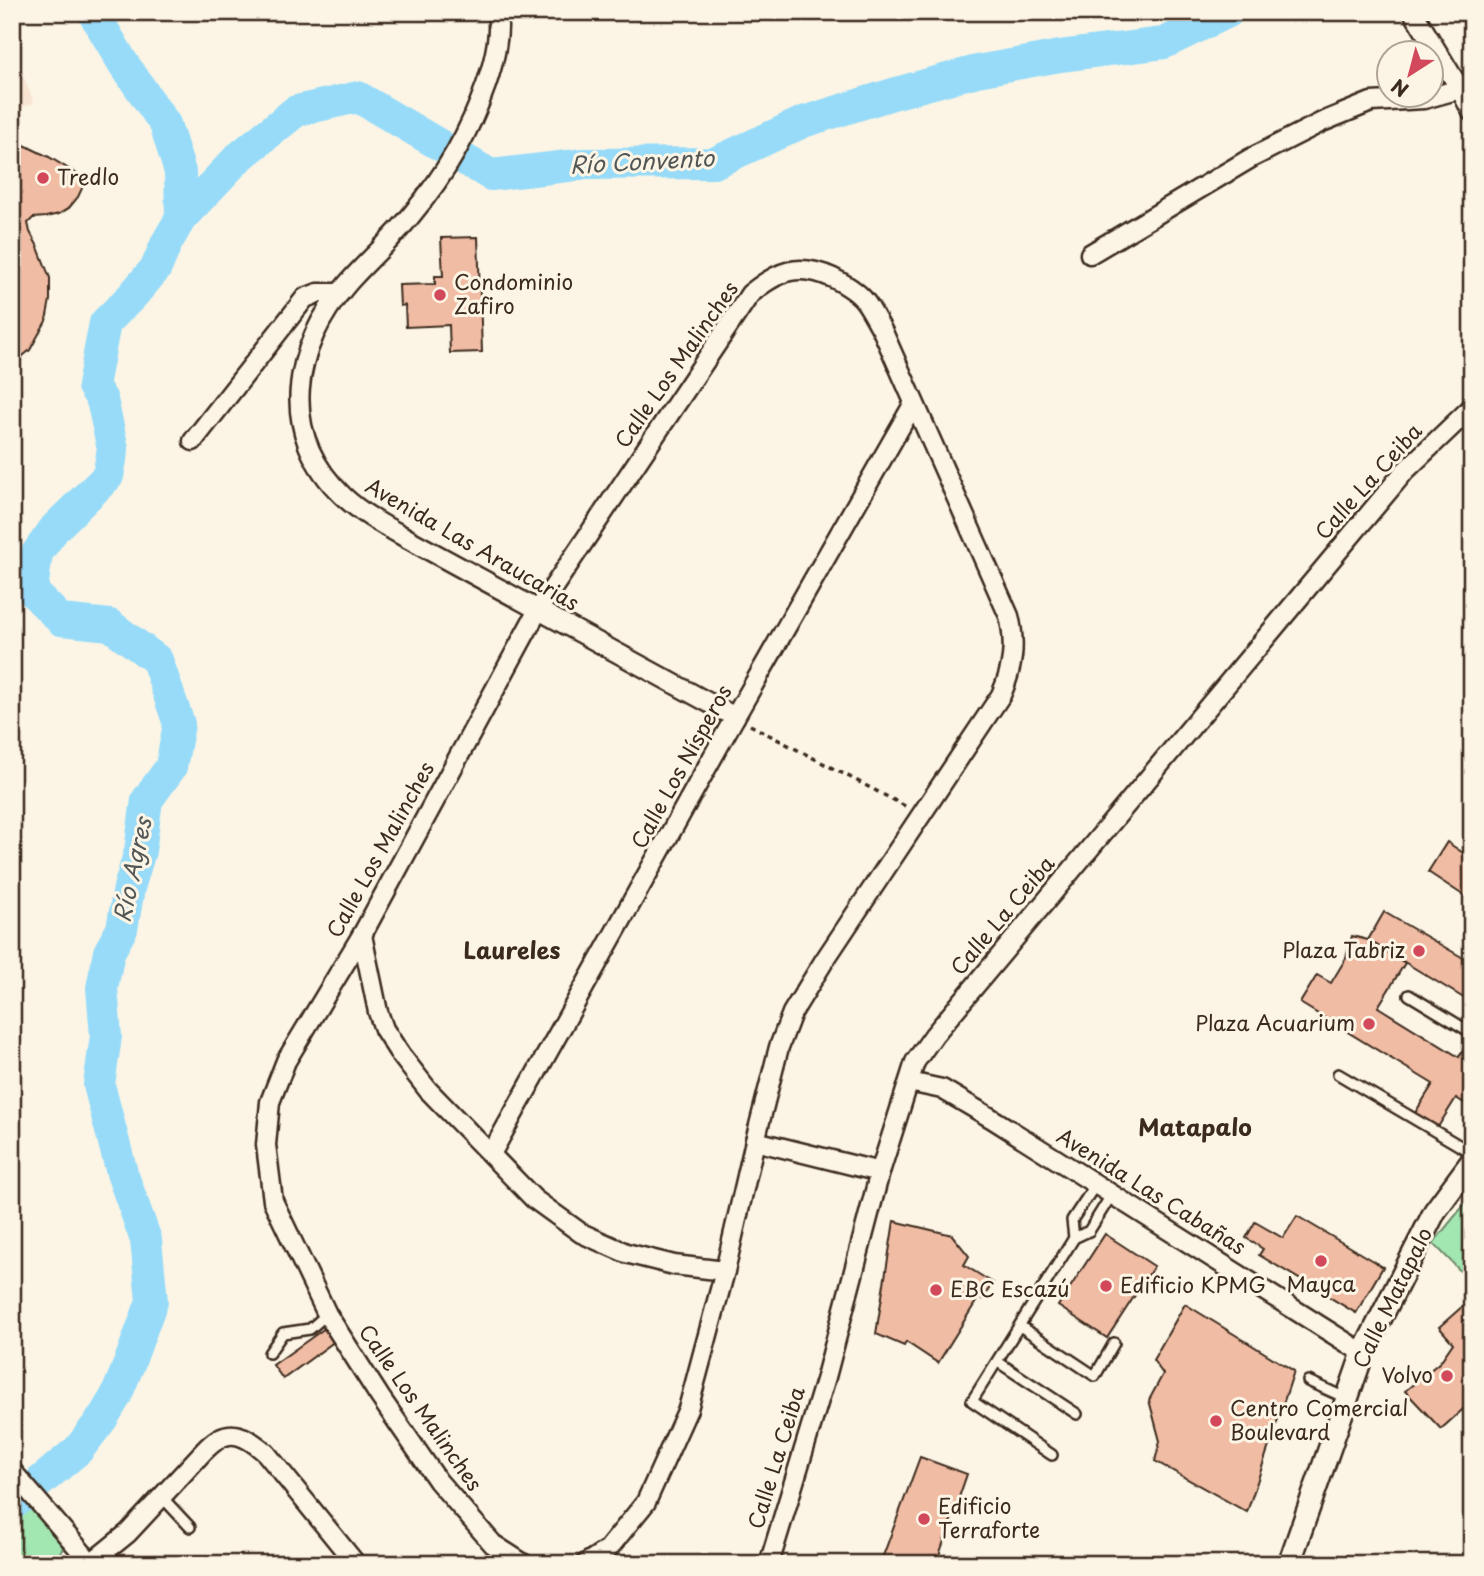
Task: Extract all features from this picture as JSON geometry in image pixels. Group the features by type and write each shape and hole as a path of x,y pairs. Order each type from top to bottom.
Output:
{"street":[{"name":"Avenida Las Araucarias","path":"497,12 498,35 494,58 482,97 446,166 412,215 347,284 321,321 310,345 301,378 299,400 302,428 317,464 338,491 367,514 736,717"},
{"path":"1413,12 1466,85 1472,112"},
{"path":"1090,254 1251,158 1322,122 1371,102 1424,99 1466,85"},
{"name":"Calle Los Malinches","path":"524,1564 494,1544 438,1481 380,1398 327,1314 272,1201 266,1145 270,1102 286,1061 362,935 538,610 750,294 768,279 793,270 816,270 844,283 866,301 883,332 1006,608 1013,632 1012,665 1001,695 792,1013 779,1047 725,1271 688,1409 646,1502 608,1549 585,1564"},
{"path":"193,441 305,298 318,293 340,293"},
{"name":"Calle Los Nísperos","path":"491,1154 914,403"},
{"name":"Calle La Ceiba","path":"769,1564 826,1377 880,1172 915,1062 934,1035 1363,520 1405,471 1472,407"},
{"path":"362,935 378,1012 384,1029 400,1054 428,1090 534,1199 581,1233 626,1253 674,1265 725,1271"},
{"name":"Avenida Las Cabañas","path":"909,1082 942,1089 991,1118 1363,1353"},
{"path":"755,1141 880,1172"},
{"name":"Calle Matapalo","path":"1289,1564 1363,1353 1435,1211 1472,1161"},
{"path":"12,1471 91,1564 128,1533 217,1440 229,1435 242,1437 256,1444 265,1453 356,1564"}],"lane":[{"path":"1409,995 1472,1033"},
{"path":"1338,1074 1472,1153"},
{"path":"1052,1455 972,1401 1073,1238 1072,1220 1096,1184"},
{"path":"1073,1238 1089,1231 1112,1194"},
{"path":"269,1353 283,1333 310,1329 327,1314"},
{"path":"1020,1325 1095,1376 1114,1343"},
{"path":"998,1362 1077,1414"},
{"path":"1308,1381 1348,1399"},
{"path":"161,1496 190,1527"}],"path":[{"path":"736,717 921,814"}],"shaded area":[{"path":"12,47 34,103 12,111"}],"green space":[{"path":"1472,1195 1472,1283 1433,1243"},
{"path":"12,1479 65,1539 62,1550 51,1564 12,1564"}],"building":[{"path":"18,142 80,176 84,184 69,208 59,214 33,218 28,223 50,278 50,300 46,321 30,350 18,360 12,378 12,143"},
{"name":"Condominio Zafiro","path":"478,237 482,352 450,353 449,325 406,327 405,305 400,306 399,285 435,284 435,276 443,276 441,238"},
{"path":"1447,842 1472,859 1472,901 1428,872"},
{"name":"Plaza Tabriz","path":"1384,912 1472,963 1472,1003 1368,940"},
{"name":"Plaza Acuarium","path":"1352,936 1368,940 1405,963 1378,1007 1459,1057 1469,1040 1472,1041 1472,1108 1456,1098 1438,1127 1415,1113 1433,1084 1300,1003 1317,975 1331,983 1346,958"},
{"name":"Mayca","path":"1297,1216 1383,1267 1356,1313 1259,1255 1263,1249 1246,1238 1255,1222 1283,1238"},
{"name":"EBC Escazú","path":"894,1221 952,1235 969,1256 964,1265 993,1283 982,1299 979,1297 938,1363 906,1342 904,1346 876,1334"},
{"name":"Edificio KPMG","path":"1105,1234 1154,1266 1107,1338 1058,1306"},
{"name":"Volvo","path":"1472,1298 1472,1401 1441,1429 1405,1391 1440,1362 1453,1343 1439,1327"},
{"name":"Centro Comercial Boulevard","path":"1185,1304 1294,1371 1247,1512 1155,1461 1160,1441 1149,1400 1163,1374 1153,1360"},
{"path":"325,1328 335,1341 283,1379 273,1365"},
{"name":"Edificio Terraforte","path":"920,1457 967,1474 936,1564 880,1564"}],"waterway":[{"name":"Río Agres","path":"12,1505 78,1450 102,1419 116,1396 152,1301 146,1240 122,1173 99,1085 106,1036 102,988 109,952 122,929 129,888 140,851 147,800 171,767 179,724 157,660 110,625 61,620 32,591 37,553 55,528 108,476 113,449 102,400 93,386 105,323 156,268 181,218 180,172 165,124 123,63 93,12"},
{"name":"Río Convento","path":"181,218 238,158 296,111 358,97 491,175 585,164 714,163 803,122 896,93 977,71 1060,56 1164,43 1228,12"}],"place":[{"name":"Tredlo","path":"43,178"},
{"name":"Condominio Zafiro","path":"440,295"},
{"name":"Plaza Tabriz","path":"1419,951"},
{"name":"Plaza Acuarium","path":"1369,1024"},
{"name":"Mayca","path":"1321,1261"},
{"name":"Edificio KPMG","path":"1106,1286"},
{"name":"EBC Escazú","path":"936,1290"},
{"name":"Volvo","path":"1447,1376"},
{"name":"Centro Comercial Boulevard","path":"1216,1421"},
{"name":"Edificio Terraforte","path":"924,1519"}],"district":[{"name":"Laureles","path":"512,951"},
{"name":"Matapalo","path":"1195,1128"}]}
